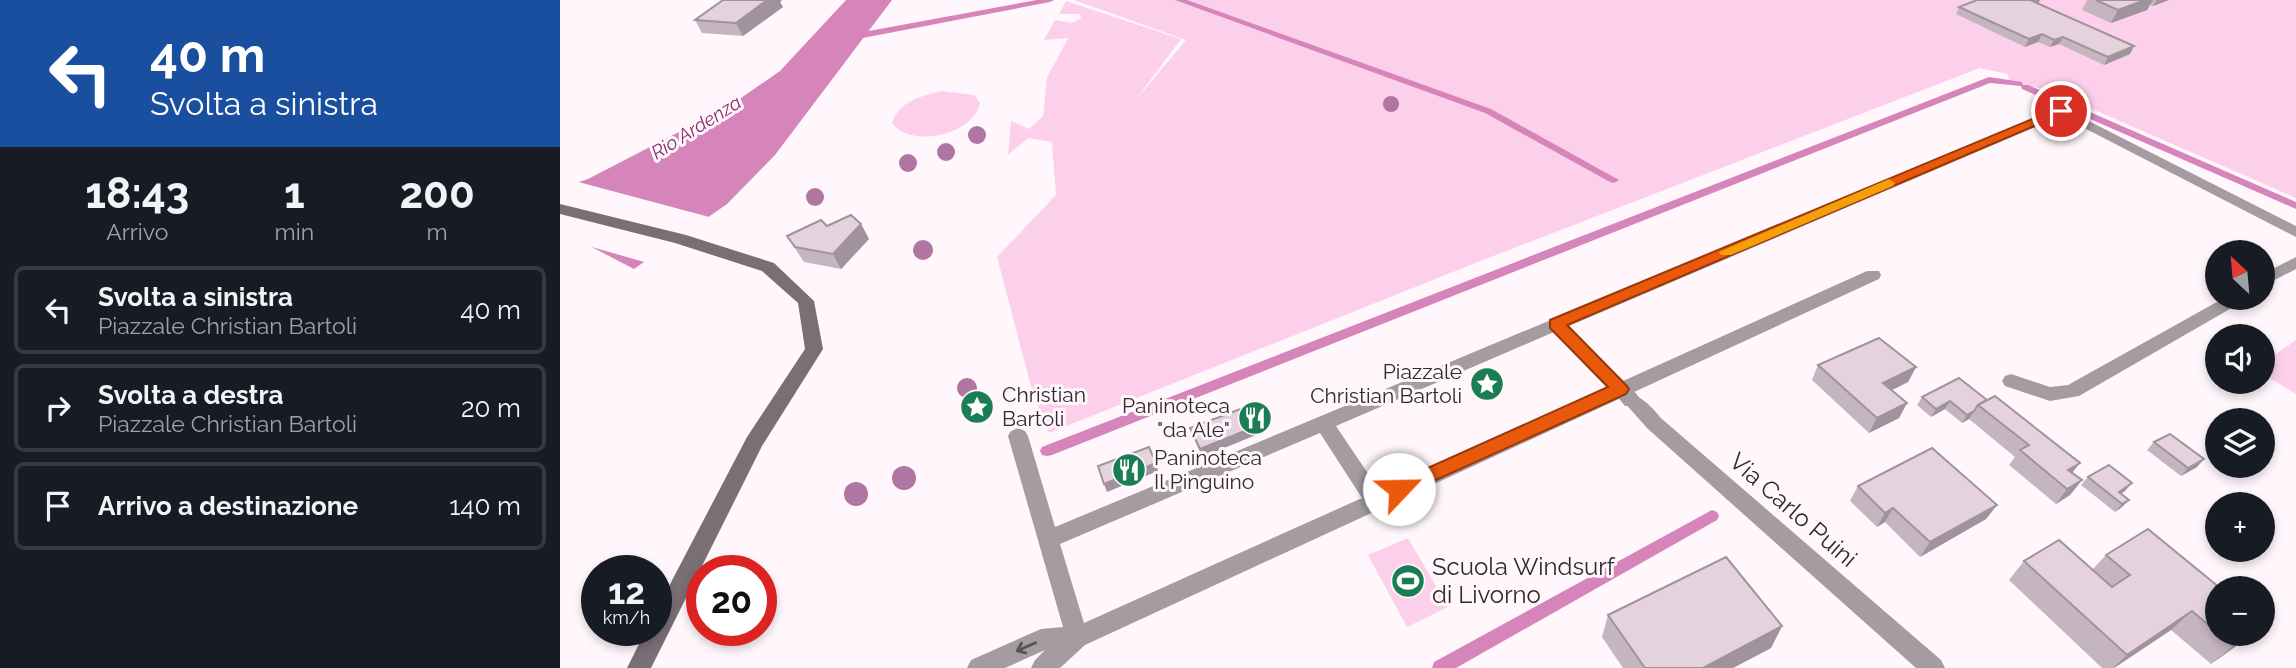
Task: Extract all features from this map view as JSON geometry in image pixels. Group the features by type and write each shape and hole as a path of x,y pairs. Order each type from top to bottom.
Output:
{"main road":[{"path":"560,209 684,240 768,267 806,300 814,349 754,442 639,668"}],"street":[{"path":"1048,539 2061,111 2296,232"},
{"path":"2275,274 2296,262"},
{"path":"1043,668 1077,637 1374,500 1626,395 1873,275"},
{"path":"2011,381 2050,394 2072,391 2215,310"},
{"path":"1556,324 1626,395"},
{"name":"Via Carlo Puini","path":"1626,395 1655,424 1933,668"},
{"path":"1323,422 1374,500"},
{"path":"1018,436 1077,637"},
{"path":"979,668 1041,640 1077,637"}],"shaded area":[{"path":"1074,0 2296,0 2296,198 2051,91 2009,81 2008,74 1980,68 1483,260 1049,433 1033,394 997,257 1056,195 1052,142 1028,138 1008,155 1011,121 1029,129 1043,116 1047,78 1068,38 1044,40 1055,20 1071,23 1081,18 1080,14 1059,14 1066,1 1181,39 1134,102 1186,40"},
{"path":"942,91 974,95 980,103 975,114 955,130 927,137 901,131 892,123 905,105"},
{"path":"2296,340 2296,394 2275,381 2275,355"},
{"name":"Scuola Windsurf di Livorno","path":"1408,538 1448,607 1407,627 1368,555"}],"water":[{"name":"Rio Ardenza","path":"846,0 892,0 775,155 727,204 634,269 582,242 560,188 588,179 731,105 780,71"}],"pier":[{"path":"571,180 713,218 648,263 560,238 560,184"}],"building":[{"path":"723,0 767,0 736,23 695,20"},
{"path":"1977,0 2030,0 2134,46 2108,57 2063,37 2054,40 2042,34 2029,39 1959,7"},
{"path":"2096,0 2145,0 2118,10"},
{"path":"851,215 861,224 833,254 795,247 787,236 821,220 827,226"},
{"path":"1879,338 1916,367 1883,383 1907,403 1877,418 1818,365"},
{"path":"1959,378 1987,400 1967,415 1950,401 1936,409 1922,397"},
{"path":"1995,396 2080,463 2068,470 2082,480 2067,489 2020,450 2029,445 1978,405"},
{"path":"1251,405 1262,424 1200,449 1190,428"},
{"path":"2170,434 2204,459 2188,468 2154,442"},
{"path":"1149,447 1156,463 1104,484 1098,466"},
{"path":"1932,448 1997,505 1930,542 1893,508 1885,513 1858,486"},
{"path":"2109,465 2132,483 2119,492 2129,500 2122,504 2088,477"},
{"path":"2148,529 2205,576 2205,622 2192,611 2127,655 2024,561 2059,540 2112,587 2130,575 2106,555"},
{"path":"1726,557 1782,626 1703,668 1645,668 1608,615"}],"waterway":[{"path":"847,38 1050,0"},
{"path":"1179,0 1488,111 1614,180"},
{"path":"1047,451 1989,80 2019,84"},
{"path":"2025,87 2296,206"},
{"path":"1440,668 1712,516"}],"slow traffic":[{"path":"1726,252 1889,183"}],"place":[{"name":"Piazzale Christian Bartoli","path":"1487,384"},
{"name":"Christian Bartoli","path":"977,407"},
{"name":"Paninoteca \"da Ale\"","path":"1255,418"},
{"name":"Paninoteca Il Pinguino","path":"1129,470"},
{"name":"Scuola Windsurf di Livorno","path":"1408,581"}],"route":[{"path":"1399,489 1620,389 1556,324 2061,111"}]}
